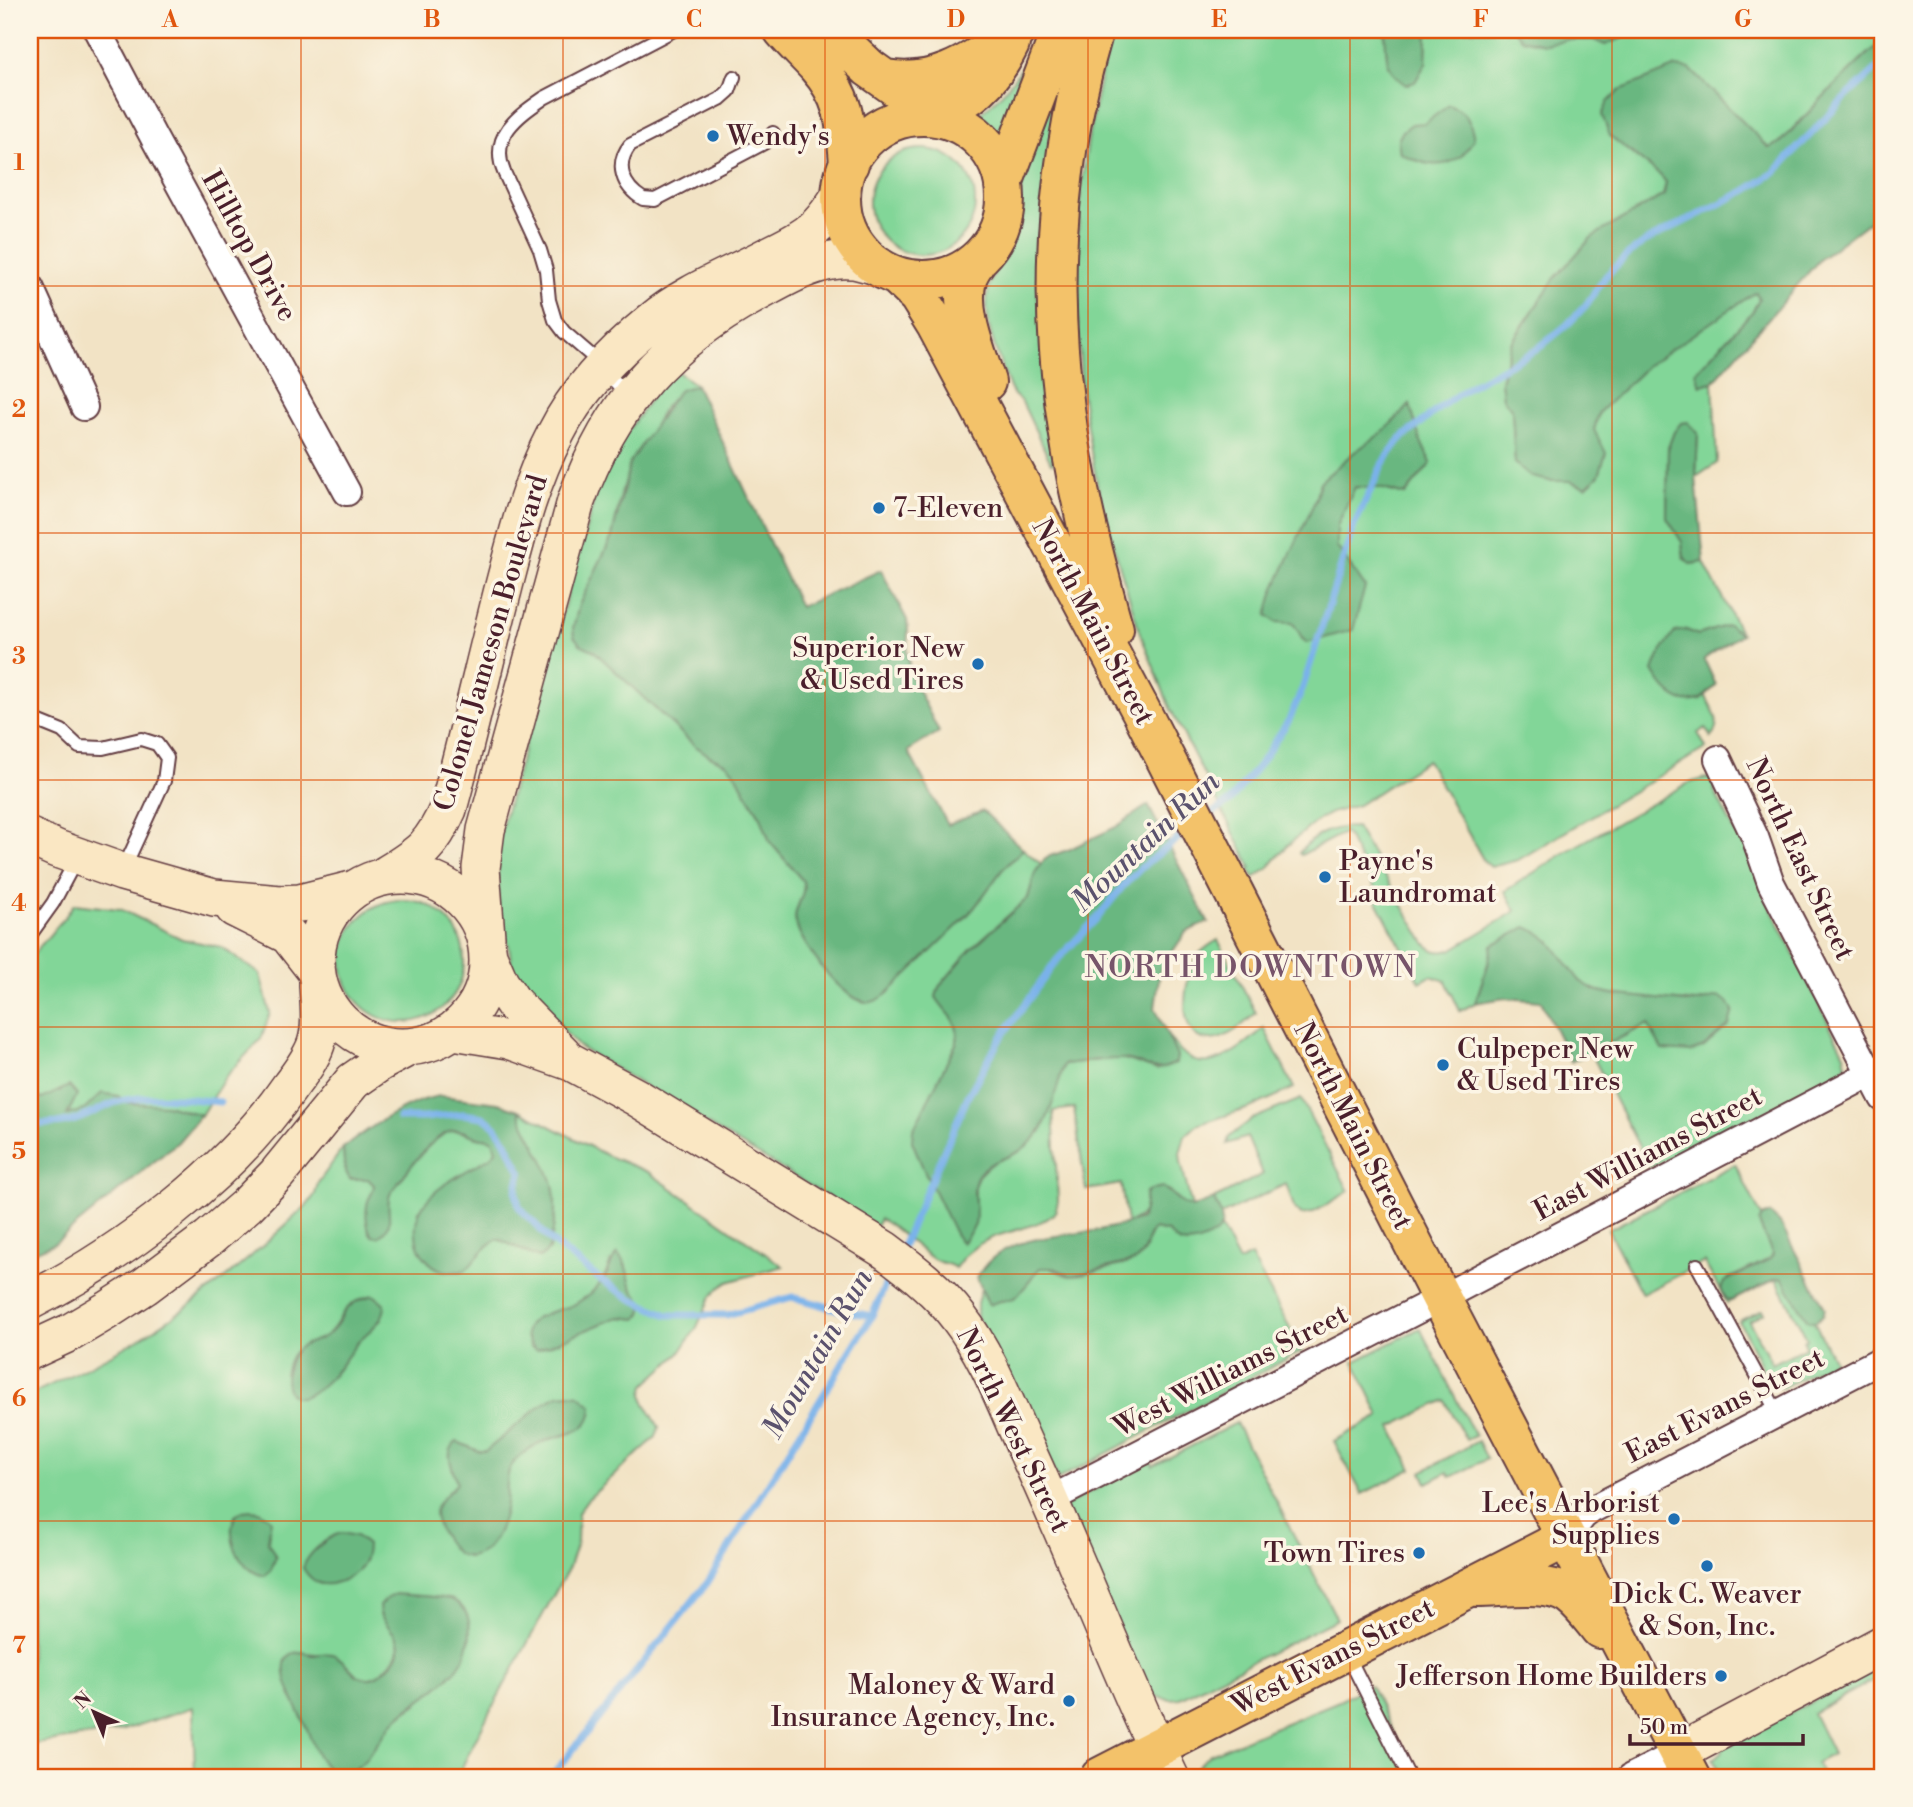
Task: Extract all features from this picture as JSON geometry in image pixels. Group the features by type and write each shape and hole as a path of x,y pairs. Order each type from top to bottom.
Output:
{"main road":[{"name":"North Main Street","path":"783,30 817,66 838,97 846,124 843,214 848,230 868,258 918,296 936,325 1141,711 1441,1298 1684,1765"},
{"name":"North Main Street","path":"829,30 862,61 933,116"},
{"path":"1004,181 1061,30"},
{"path":"1094,30 1071,120 1064,166 1057,232 1058,347 1065,419 1082,506 1112,621 1141,711"},
{"path":"885,79 913,82 947,74 971,62 1016,31"},
{"path":"933,116 955,106 986,83 1000,64 1016,31"},
{"name":"North Main Street","path":"846,178 857,149 869,136 883,126 907,118 933,116 965,127 979,137 999,164 1004,181 1004,215 998,232 978,259 967,280 965,301 969,328 1014,474"},
{"name":"Colonel Jameson Boulevard","path":"368,883 418,855 439,830 448,809 527,501 556,432 574,402 628,341 654,319 684,298 797,241 815,228 830,212 846,178"},
{"name":"North Main Street","path":"888,271 914,279 931,279 948,276 978,259"},
{"name":"Colonel Jameson Boulevard","path":"488,947 481,868 486,830 576,501 588,467 604,436 629,397 653,370 702,326 733,306 814,265 851,260 888,271"},
{"path":"30,837 122,872 214,898 288,935 317,976 326,1003 341,1023 360,1037 383,1046 407,1048 439,1040 453,1031 473,1011 486,986 488,947 475,913 458,894 436,880 410,874 300,903 280,904 214,898"},
{"path":"30,1301 52,1290 153,1223 205,1180 250,1137 281,1101 316,1043 319,1007 316,953 324,926 338,903 368,883"},
{"name":"North West Street","path":"488,947 500,983 514,1004 571,1062"},
{"name":"North West Street","path":"453,1031 509,1040 571,1062 647,1104 885,1250 947,1303 975,1341 1049,1500 1164,1763"},
{"path":"30,1351 71,1332 108,1310 209,1238 277,1174 353,1081 407,1048"},
{"name":"West Evans Street","path":"1100,1777 1164,1763 1346,1650 1566,1538"},
{"path":"1466,1588 1532,1587 1564,1592 1582,1607 1633,1668"},
{"path":"1684,1765 1883,1644"}],"street":[{"name":"Hilltop Drive","path":"97,30 347,492"},
{"path":"30,287 84,407"},
{"name":"North East Street","path":"1718,759 1755,837 1771,883 1876,1070 1883,1098"},
{"name":"East Williams Street","path":"1441,1298 1876,1070"},
{"name":"West Williams Street","path":"1049,1500 1441,1298"},
{"name":"East Evans Street","path":"1566,1538 1591,1510 1883,1359"},
{"path":"1631,1777 1684,1765"}],"lane":[{"path":"629,397 555,320 540,250 500,162 501,142 512,123 544,98 674,30"},
{"path":"734,78 729,91 720,99 630,145 621,165 628,186 643,200 655,200 766,142 773,133"},
{"path":"30,719 62,731 79,747 103,748 141,739 157,744 167,758 164,781 122,872"},
{"path":"30,935 53,903 78,856"},
{"path":"1697,1265 1778,1414"},
{"path":"1346,1650 1409,1777"}],"green space":[{"path":"1037,30 1053,30 1003,140 976,118 1014,78 1028,56"},
{"path":"1110,30 1385,30 1388,66 1426,64 1427,30 1514,30 1521,39 1545,44 1564,40 1594,40 1605,45 1625,37 1629,30 1883,30 1883,42 1828,92 1779,143 1769,148 1690,69 1610,136 1660,175 1666,182 1663,195 1592,237 1555,278 1511,343 1501,380 1503,397 1512,410 1515,463 1550,481 1570,481 1586,487 1599,412 1648,365 1756,291 1759,299 1753,311 1696,372 1700,385 1713,382 1717,463 1696,477 1698,433 1681,424 1674,432 1668,448 1667,518 1682,542 1684,557 1690,564 1704,562 1741,634 1728,625 1698,635 1686,630 1701,700 1705,695 1716,721 1715,732 1711,737 1706,728 1698,733 1706,748 1518,860 1491,867 1484,861 1427,760 1358,805 1318,820 1254,878 1249,868 1251,867 1171,710 1140,633 1101,505 1082,396 1075,278 1081,189","holes":["1410,405 1420,440 1431,463 1405,495 1380,488 1355,487 1337,526 1337,547 1365,587 1302,639 1299,630 1292,623 1320,482 1383,432"]},
{"path":"1385,30 1427,30 1426,63 1415,82 1406,85 1393,73 1386,54"},
{"path":"1514,30 1629,30 1625,37 1605,45 1594,40 1564,40 1545,44 1521,39"},
{"path":"1070,32 1055,462 1051,463 1022,402 1010,388 991,334 987,305 992,278 1012,242 1019,222 1022,161"},
{"path":"1883,42 1883,211 1820,259 1713,382 1700,385 1696,372 1753,311 1759,299 1756,292 1648,365 1599,412 1594,430 1606,453 1599,475 1586,487 1570,481 1532,477 1515,463 1512,410 1503,398 1501,381 1511,344 1555,278 1592,237 1664,195 1666,182 1660,175 1610,136 1602,115 1608,102 1620,90 1676,67 1690,69 1769,148 1780,143 1828,92"},
{"path":"1449,105 1464,114 1473,133 1474,139 1462,155 1438,165 1415,160 1400,153 1398,140 1403,131 1412,124 1425,123"},
{"path":"922,149 942,153 959,165 971,182 975,202 971,222 959,239 942,251 922,255 902,251 885,239 873,222 869,202 873,182 885,165 902,153"},
{"path":"672,368 696,385 680,390 663,409 622,490 612,537 579,605 573,629 574,636 580,644 593,650 694,745 727,764 735,772 761,817 770,842 803,881 803,892 795,918 800,933 824,970 857,999 872,1002 886,994 958,925 1002,870 1023,849 1041,864 1035,873 1028,898 971,949 939,987 936,997 959,1031 957,1042 937,1084 959,1240 963,1242 975,1224 975,1184 978,1176 997,1161 1019,1152 1041,1132 1064,1064 1122,1058 1157,1070 1177,1057 1169,1037 1190,1059 1208,1062 1226,1056 1264,1028 1294,1088 1252,1107 1197,1125 1185,1136 1180,1153 1192,1208 1183,1204 1168,1190 1146,1192 1143,1212 1138,1218 1127,1223 1121,1184 1086,1190 1074,1108 1053,1111 1058,1201 1055,1213 1035,1224 980,1244 966,1254 955,1268 935,1260 880,1219 876,1226 578,1046 513,976 509,946 499,917 496,847 604,465"},
{"path":"696,385 800,607 881,570 907,620 907,652 911,676 939,732 908,751 948,825 983,811 1023,849 1002,870 958,925 887,994 873,1002 857,999 846,992 824,970 806,944 795,918 803,892 803,881 770,842 761,817 735,772 727,764 694,745 593,650 580,644 574,636 573,629 579,605 612,537 630,462 673,398 680,390"},
{"path":"1410,405 1420,440 1431,463 1405,495 1380,488 1355,487 1337,526 1337,547 1365,587 1353,630 1307,643 1292,623 1276,622 1267,615 1274,590 1315,501 1320,482 1383,432"},
{"path":"1688,422 1698,433 1696,477 1704,562 1690,564 1684,557 1682,542 1667,518 1668,448 1674,432 1681,423"},
{"path":"1728,625 1741,634 1704,659 1716,685 1698,700 1683,701 1671,694 1653,671 1662,650 1675,632 1686,630 1698,635"},
{"path":"1714,778 1718,787 1714,790 1735,832 1744,830 1765,896 1844,1054 1846,1064 1840,1074 1709,1143 1706,1139 1650,1168 1591,1053 1648,1024 1679,1049 1694,1050 1704,1047 1698,1002 1639,998 1594,989 1578,979 1561,955 1490,957 1475,1003 1460,1011 1446,981 1431,976 1420,982 1376,900 1380,898 1345,832 1301,855 1299,853 1311,840 1324,832 1356,827 1425,943 1434,950 1447,951 1516,911 1505,891 1569,850 1689,783"},
{"path":"1148,805 1208,922 1186,932 1160,970 1155,1008 1177,1056 1176,1063 1159,1069 1119,1059 1064,1064 1050,1112 1039,1133 1021,1150 992,1163 978,1175 974,1187 975,1224 962,1243 955,1234 912,1141 913,1130 957,1042 955,1023 936,997 939,987 971,949 1028,898 1035,873 1043,861 1116,827"},
{"path":"403,900 426,905 446,918 459,938 464,961 459,984 446,1004 426,1017 403,1022 380,1017 360,1004 347,984 342,961 347,938 360,918 380,905"},
{"path":"74,904 120,909 182,939 221,947 260,974 270,1013 261,1039 226,1076 201,1115 166,1105 84,1110 66,1115 70,1107 30,1096 30,958"},
{"path":"1526,927 1550,941 1580,981 1595,990 1685,1002 1718,997 1733,1010 1729,1025 1704,1047 1690,1052 1662,1050 1648,1024 1571,1062 1541,1001 1505,998 1475,1003 1492,945"},
{"path":"1218,940 1256,1013 1229,1034 1210,1040 1198,1037 1191,1029 1186,1018 1186,989 1194,962 1202,951"},
{"path":"69,1086 77,1095 67,1115 84,1110 102,1093 118,1096 129,1103 166,1105 201,1115 178,1142 55,1243 30,1254 30,1095 42,1099"},
{"path":"441,1096 498,1103 519,1110 554,1188 552,1236 548,1249 539,1258 498,1239 485,1248 466,1270 450,1272 440,1269 422,1254 416,1234 422,1207 430,1196 454,1178 492,1156 496,1150 493,1141 460,1130 448,1132 439,1138 411,1166 390,1194 387,1228 378,1237 372,1236 367,1224 367,1210 374,1185 368,1179 350,1179 345,1168 343,1148 402,1109"},
{"path":"1301,1099 1349,1191 1312,1213 1301,1215 1295,1210 1286,1184 1221,1215 1214,1199 1263,1174 1247,1137 1227,1144 1229,1137 1252,1119"},
{"path":"519,1110 608,1156 648,1172 783,1266 728,1282 719,1288 710,1298 697,1327 679,1354 645,1385 644,1402 659,1427 656,1437 586,1501 578,1513 577,1542 569,1567 457,1777 341,1777 362,1761 393,1723 416,1705 467,1649 470,1639 467,1617 460,1607 451,1599 419,1596 380,1615 396,1636 398,1649 391,1662 376,1676 361,1677 334,1657 301,1652 290,1694 319,1757 338,1777 195,1777 193,1707 124,1730 30,1745 30,1395 127,1346 207,1292 309,1203 318,1183 343,1148 345,1168 350,1179 368,1179 374,1185 367,1213 369,1232 377,1237 387,1228 390,1194 430,1144 446,1133 455,1131 494,1141 497,1146 492,1156 445,1184 418,1212 466,1270 485,1248 498,1239 516,1247 549,1250 555,1197 548,1171","holes":["611,1261 624,1261 631,1286 643,1307 637,1319 620,1317 537,1350 531,1347 526,1335 540,1318 586,1298 596,1288","373,1295 382,1319 357,1342 333,1376 308,1395 285,1374 292,1355 296,1350 328,1334 348,1308","558,1395 579,1395 592,1412 577,1431 537,1445 526,1451 510,1467 506,1481 504,1514 499,1529 482,1552 466,1557 436,1508 457,1483 450,1460 453,1446 457,1442 486,1451 545,1402","335,1535 356,1536 367,1545 355,1572 342,1580 327,1584 320,1584 308,1575 315,1550"]},
{"path":"1735,1164 1762,1217 1759,1223 1773,1255 1770,1259 1727,1279 1729,1301 1733,1300 1727,1303 1704,1262 1642,1294 1608,1230"},
{"path":"1163,1187 1192,1208 1214,1199 1222,1220 1219,1230 1204,1240 1186,1244 1177,1241 1168,1232 1154,1229 1143,1252 1135,1261 1071,1276 1055,1268 1040,1268 1014,1298 990,1305 988,1303 977,1278 997,1255 1010,1247 1041,1238 1101,1230 1141,1219 1146,1194"},
{"path":"1770,1214 1780,1223 1825,1308 1823,1315 1816,1321 1806,1318 1782,1278 1729,1301 1721,1289 1724,1282 1773,1255 1759,1223 1762,1217"},
{"path":"1221,1227 1239,1262 1251,1256 1302,1351 1058,1479 977,1317 981,1289 988,1303 1009,1300 1039,1268 1048,1268 1071,1276 1103,1270 1131,1263 1139,1258 1154,1229 1168,1232 1174,1239 1188,1244 1204,1240"},
{"path":"617,1253 624,1263 633,1290 642,1303 643,1311 640,1316 637,1319 613,1319 537,1350 534,1348 527,1338 529,1324 541,1316 571,1306 590,1294 607,1274"},
{"path":"1776,1279 1784,1280 1809,1321 1814,1321 1834,1361 1782,1388 1771,1385 1739,1321 1762,1310 1764,1313 1749,1321 1772,1364 1806,1347 1804,1341 1807,1339"},
{"path":"374,1295 385,1305 378,1323 358,1342 320,1388 305,1396 292,1395 288,1390 286,1375 294,1353 302,1346 331,1332 346,1309 354,1303"},
{"path":"1420,1328 1475,1436 1466,1440 1445,1400 1391,1427 1412,1469 1362,1494 1334,1441 1380,1416 1354,1362"},
{"path":"558,1395 579,1395 592,1406 588,1422 572,1433 540,1443 518,1458 509,1472 504,1516 493,1541 478,1554 468,1557 458,1554 441,1533 435,1513 440,1501 457,1483 450,1461 453,1446 457,1442 486,1451 545,1402"},
{"path":"1236,1423 1337,1619 1180,1698 1149,1695 1061,1507 1151,1461 1153,1466"},
{"path":"1478,1441 1487,1459 1451,1477 1448,1472 1427,1483 1422,1472"},
{"path":"251,1510 259,1511 271,1519 268,1542 276,1557 270,1572 265,1576 247,1566 238,1554 233,1540 235,1516"},
{"path":"341,1533 356,1536 367,1545 362,1565 340,1582 326,1584 315,1581 303,1568 305,1563 318,1547"},
{"path":"395,1594 453,1600 461,1606 467,1614 470,1634 465,1654 448,1678 390,1725 364,1761 348,1774 338,1777 322,1762 315,1750 288,1686 285,1662 290,1655 301,1652 311,1655 329,1653 363,1678 379,1675 399,1652 398,1641 381,1616 379,1607"},
{"path":"1883,1665 1883,1675 1813,1713 1833,1754 1816,1763 1821,1771 1809,1777 1721,1777 1713,1759 1723,1751 1722,1748"},
{"path":"1370,1685 1416,1777 1196,1777 1198,1766 1210,1754 1339,1701"}],"waterway":[{"path":"1872,30 1883,47"},
{"name":"Mountain Run","path":"1208,816 1230,801 1259,765 1289,720 1303,687 1353,528 1383,463 1400,440 1470,386 1536,350 1567,325 1586,305 1606,276 1626,256 1648,240 1745,191 1774,173 1845,98 1883,63"},
{"name":"Mountain Run","path":"901,1249 969,1094 1000,1039 1057,960 1123,886 1142,867 1190,829"},
{"path":"30,1125 74,1120 129,1099 168,1098 220,1102"},
{"path":"399,1118 463,1114 483,1117 495,1126 505,1140 521,1172 516,1192 519,1207 551,1241 598,1278 630,1298 667,1315 727,1315 792,1297 872,1316"},
{"name":"Mountain Run","path":"551,1777 708,1582 872,1316 892,1269"}],"place":[{"name":"Wendy's","path":"713,136"},
{"name":"7-Eleven","path":"879,508"},
{"name":"Superior New & Used Tires","path":"978,664"},
{"name":"Payne's Laundromat","path":"1325,877"},
{"name":"Culpeper New & Used Tires","path":"1443,1065"},
{"name":"Lee's Arborist Supplies","path":"1674,1519"},
{"name":"Town Tires","path":"1419,1553"},
{"name":"Dick C. Weaver & Son, Inc.","path":"1707,1566"},
{"name":"Jefferson Home Builders","path":"1721,1676"},
{"name":"Maloney & Ward Insurance Agency, Inc.","path":"1069,1701"}],"district":[{"name":"NORTH DOWNTOWN","path":"1251,968"}]}
